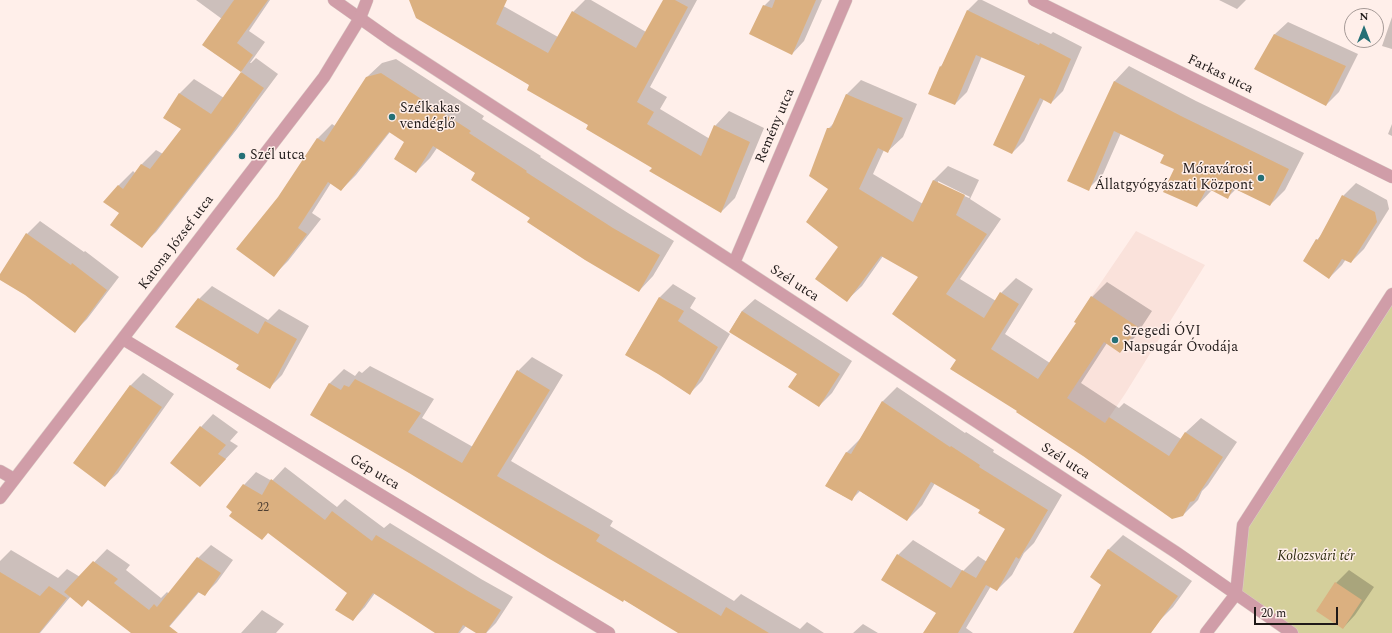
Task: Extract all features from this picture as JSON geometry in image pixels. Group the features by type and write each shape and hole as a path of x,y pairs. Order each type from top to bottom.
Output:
{"street":[{"name":"Szél utca","path":"334,0 392,41 1177,553 1236,594"},
{"name":"Katona József utca","path":"0,498 324,77 360,18 367,0"},
{"name":"Remény utca","path":"734,263 846,0"},
{"name":"Farkas utca","path":"1034,0 1392,177"},
{"path":"1206,633 1236,594 1243,525 1392,294"},
{"name":"Gép utca","path":"123,339 608,633"},
{"path":"0,471 14,479"},
{"path":"1236,594 1292,633"}],"shaded area":[{"name":"Szegedi ÓVI Napsugár Óvodája","path":"1136,231 1205,265 1125,394 1083,456 1016,412 1055,354 1080,326 1074,322"}],"green space":[{"name":"Kolozsvári tér","path":"1392,294 1392,633 1292,633 1236,594 1243,525"}],"building":[{"path":"234,0 268,0 237,43 253,55 241,72 202,45"},
{"path":"409,0 507,0 496,24 548,53 572,11 636,48 663,0 675,0 688,7 637,102 654,112 647,124 701,156 714,125 750,142 721,213 649,171 652,168 586,129 588,125 527,90 529,85 416,18"},
{"path":"775,0 816,0 792,55 749,34 763,5 772,8"},
{"path":"967,10 1039,45 1040,43 1071,59 1051,104 1040,98 1012,154 993,145 1025,76 976,55 955,105 928,94"},
{"path":"1274,34 1346,66 1326,106 1254,69"},
{"path":"241,72 264,88 230,136 142,248 110,225 119,213 103,202 118,185 123,189 141,164 150,169 181,129 163,118 179,93 211,114"},
{"path":"381,73 471,131 469,133 527,171 526,172 613,228 660,255 639,292 585,260 527,222 530,218 471,180 475,173 433,146 416,173 394,159 404,142 389,132 341,191 328,182 298,228 307,234 274,277 236,249 278,197 317,138 324,142 366,77"},
{"path":"1114,81 1289,169 1270,206 1233,188 1228,199 1207,188 1197,207 1163,192 1174,169 1160,163 1164,155 1114,131 1089,191 1067,181"},
{"path":"846,94 903,118 888,153 878,148 859,189 913,222 933,180 965,195 956,215 987,234 946,294 984,318 1000,292 1019,304 991,349 1038,379 1076,323 1074,322 1091,296 1138,327 1120,353 1104,342 1067,398 1105,423 1109,417 1169,456 1185,432 1223,457 1194,501 1190,502 1183,516 1172,519 1083,456 1016,412 1017,411 950,369 956,360 892,314 918,277 881,256 847,302 815,279 838,247 806,222 828,189 809,176 827,128 831,128"},
{"path":"1342,195 1375,212 1377,222 1351,263 1342,259 1329,279 1303,261 1316,239 1318,240"},
{"path":"26,233 71,265 72,263 107,290 75,333 25,295 0,280 0,274"},
{"path":"659,297 684,311 678,321 718,347 690,395 625,355"},
{"path":"198,298 258,334 265,321 297,339 270,389 236,369 239,365 175,327"},
{"path":"742,311 840,374 819,407 788,387 797,374 729,332"},
{"path":"517,370 550,390 497,476 600,535 596,541 721,616 726,607 769,633 678,633 624,600 623,602 548,558 409,473 310,415 329,383 341,390 344,385 349,387 355,379 421,413 408,432 462,463"},
{"path":"130,385 162,407 105,487 73,463"},
{"path":"882,401 950,447 951,446 980,465 979,467 1048,510 1019,559 1016,557 997,591 986,585 958,633 923,633 936,613 881,580 897,554 951,588 962,570 976,578 1005,529 978,513 980,510 931,482 907,521 858,490 852,501 825,486 846,452 851,454"},
{"path":"200,426 226,445 218,454 226,459 200,487 170,463"},
{"path":"271,479 325,520 332,511 372,541 376,535 501,610 486,633 476,633 463,625 458,633 435,633 373,593 353,621 335,610 347,593 268,533 262,540 229,516 232,512 226,507 243,484 262,495"},
{"path":"1108,549 1178,596 1151,633 1073,633 1101,585 1090,577"},
{"path":"197,557 221,573 205,596 198,592 169,626 178,633 131,633 88,600 82,607 64,592 93,561 118,579 114,583 149,610 154,604 157,607"},
{"path":"0,572 40,596 49,586 67,598 39,633 0,633"},
{"path":"1335,582 1362,600 1343,629 1316,611"}],"place":[{"name":"Szélkakas vendéglő","path":"392,117"},
{"name":"Szél utca","path":"242,156"},
{"name":"Móravárosi Állatgyógyászati Központ","path":"1261,178"},
{"name":"Szegedi ÓVI Napsugár Óvodája","path":"1115,340"}]}
